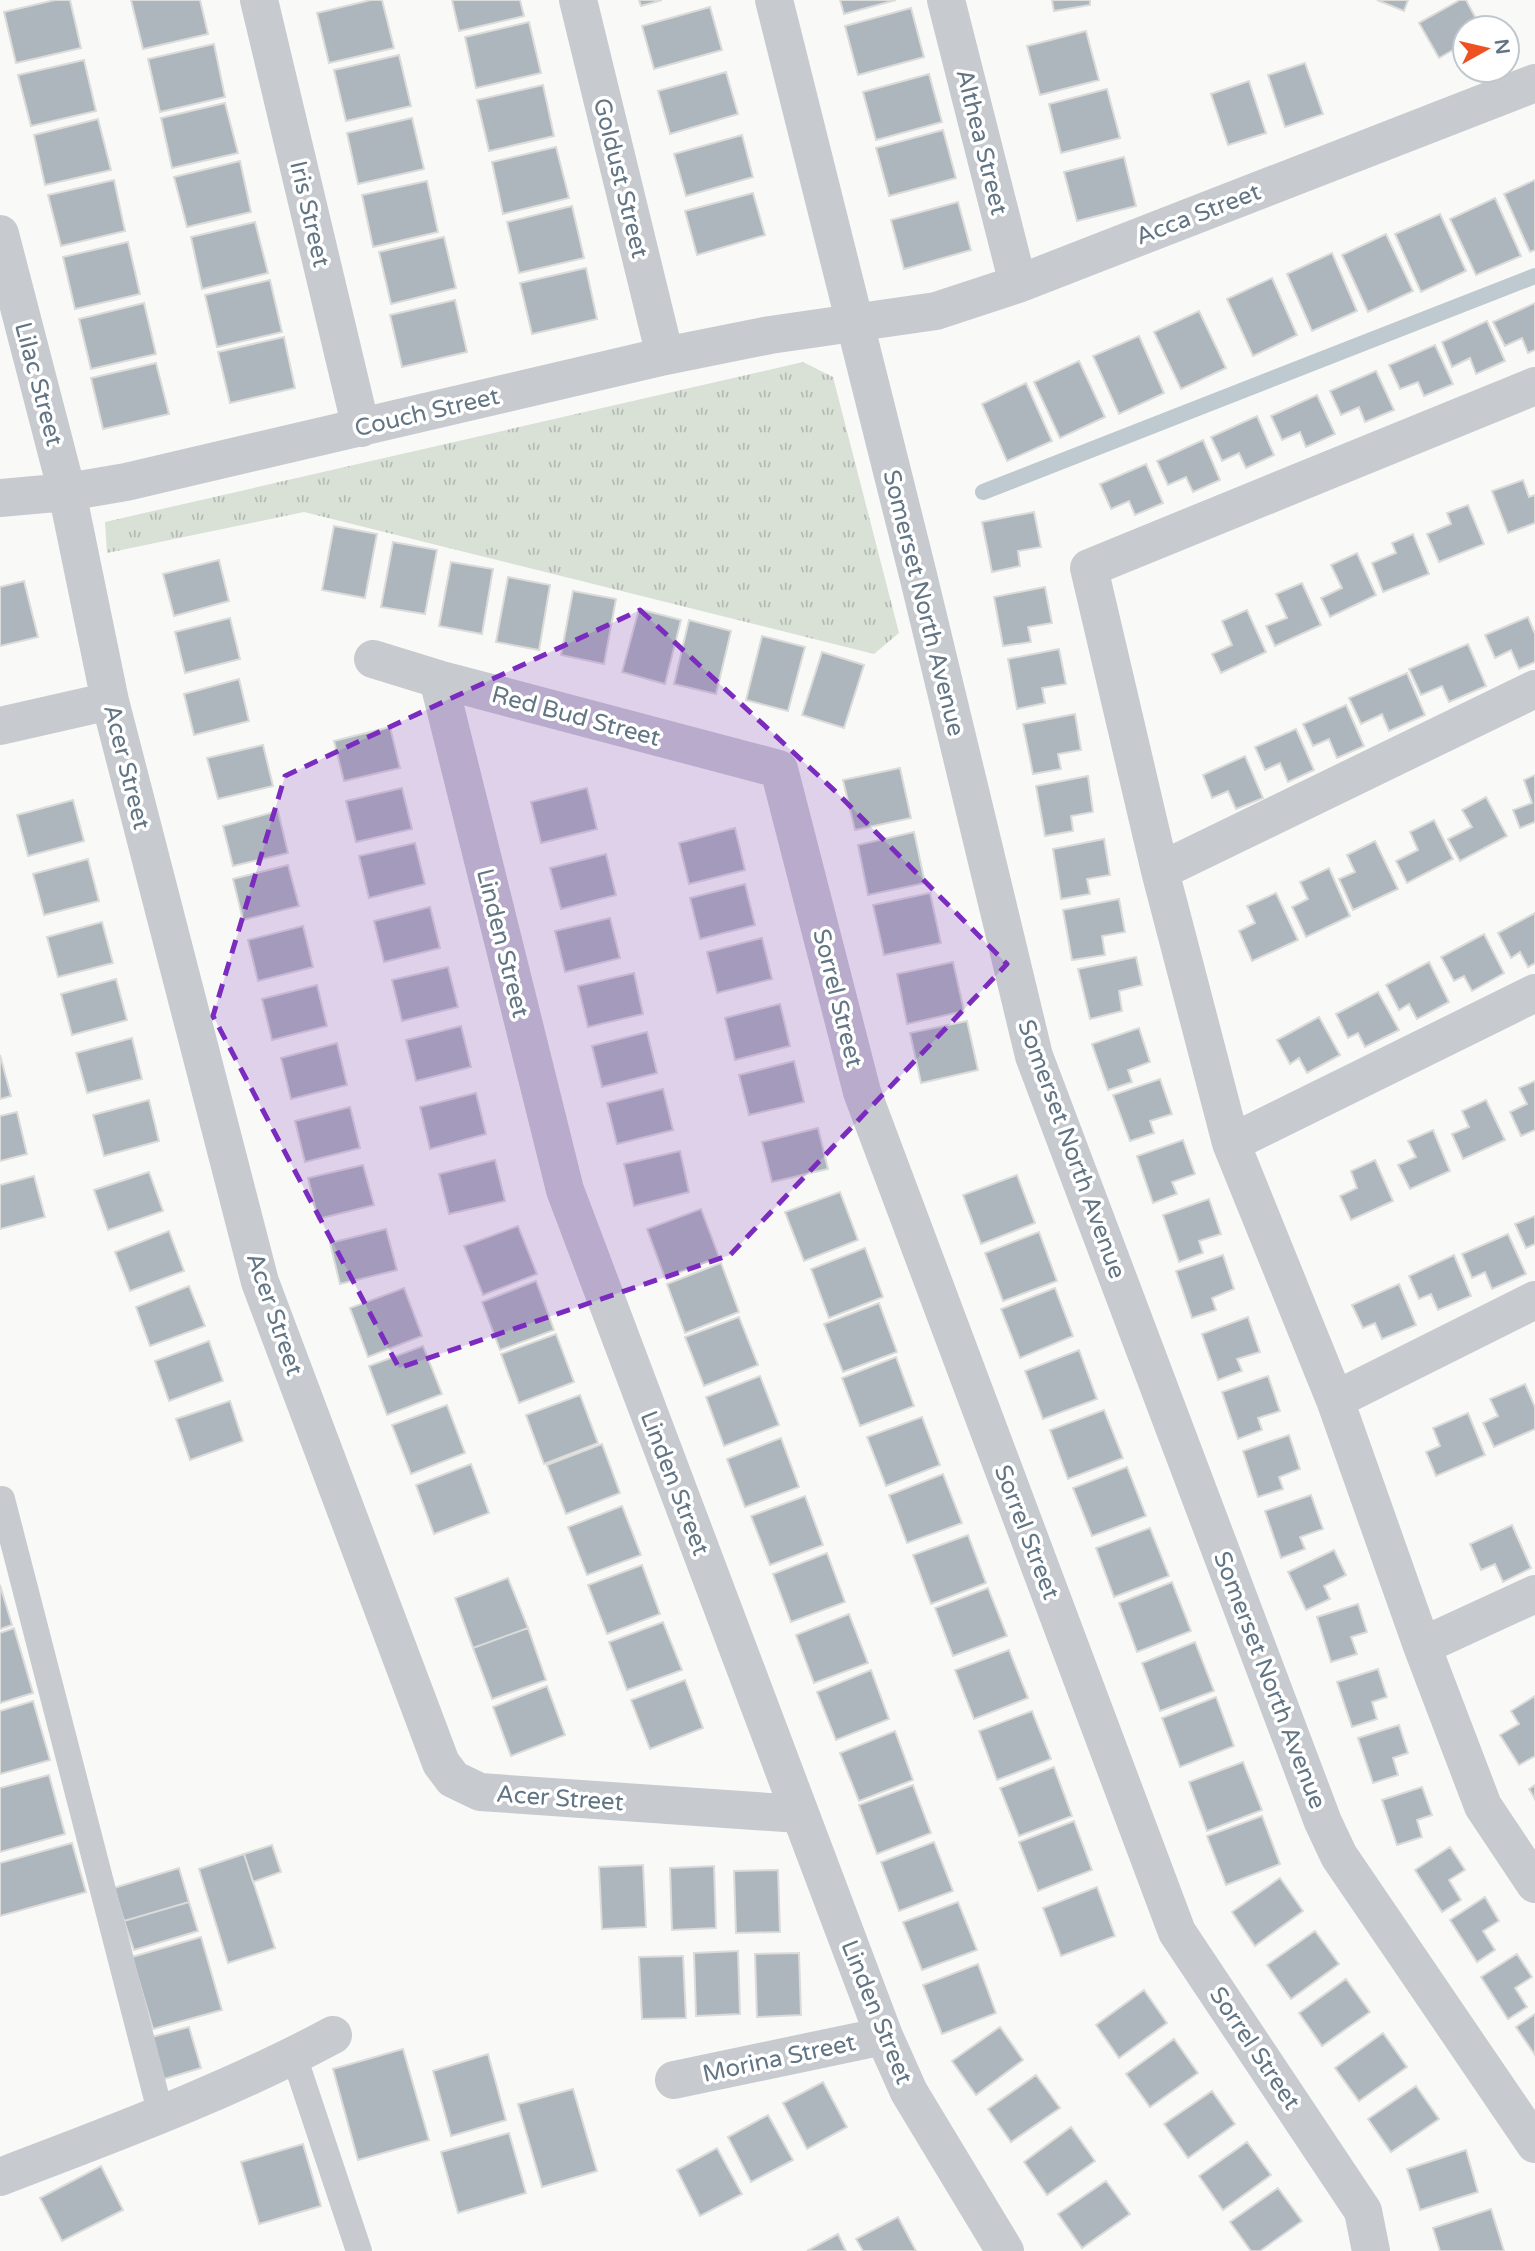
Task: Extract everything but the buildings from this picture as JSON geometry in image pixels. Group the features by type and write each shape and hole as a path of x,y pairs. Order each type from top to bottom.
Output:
{"street":[{"name":"Iris Street","path":"258,0 361,428"},
{"name":"Goldust Street","path":"578,0 665,356"},
{"name":"Somerset North Avenue","path":"774,0 1034,1056 1323,1822 1339,1856 1535,2144"},
{"name":"Althea Street","path":"946,0 1018,284"},
{"name":"Acca Street","path":"855,322 936,311 1018,284 1535,83"},
{"name":"Lilac Street","path":"0,234 67,492"},
{"name":"Couch Street","path":"0,498 67,492 126,482 665,356 769,335 855,322"},
{"path":"1535,386 1089,568 1160,871 1231,1143 1335,1400 1422,1646 1483,1806 1535,1884"},
{"name":"Acer Street","path":"67,492 110,701 260,1282 442,1763 453,1779 480,1792 799,1814"},
{"name":"Red Bud Street","path":"373,659 438,679 779,769"},
{"name":"Linden Street","path":"438,679 565,1190 884,2036 909,2092 1005,2251"},
{"path":"1160,871 1535,689"},
{"path":"0,726 110,701"},
{"name":"Sorrel Street","path":"779,769 862,1092 1177,1932 1363,2211 1371,2251"},
{"path":"1231,1143 1535,993"},
{"path":"1335,1400 1535,1300"},
{"path":"1422,1646 1535,1594"},
{"path":"0,2177 161,2115 294,2056 333,2035"},
{"name":"Morina Street","path":"674,2080 884,2036"}],"lane":[{"path":"2,1499 161,2115"},
{"path":"294,2056 359,2251"}],"highlighted area":[{"path":"640,610 836,792 1007,964 730,1255 399,1368 213,1016 285,776"}],"green space":[{"path":"803,362 833,377 899,633 874,654 304,512 107,553 105,522"}],"waterway":[{"path":"983,492 1535,276"}]}
